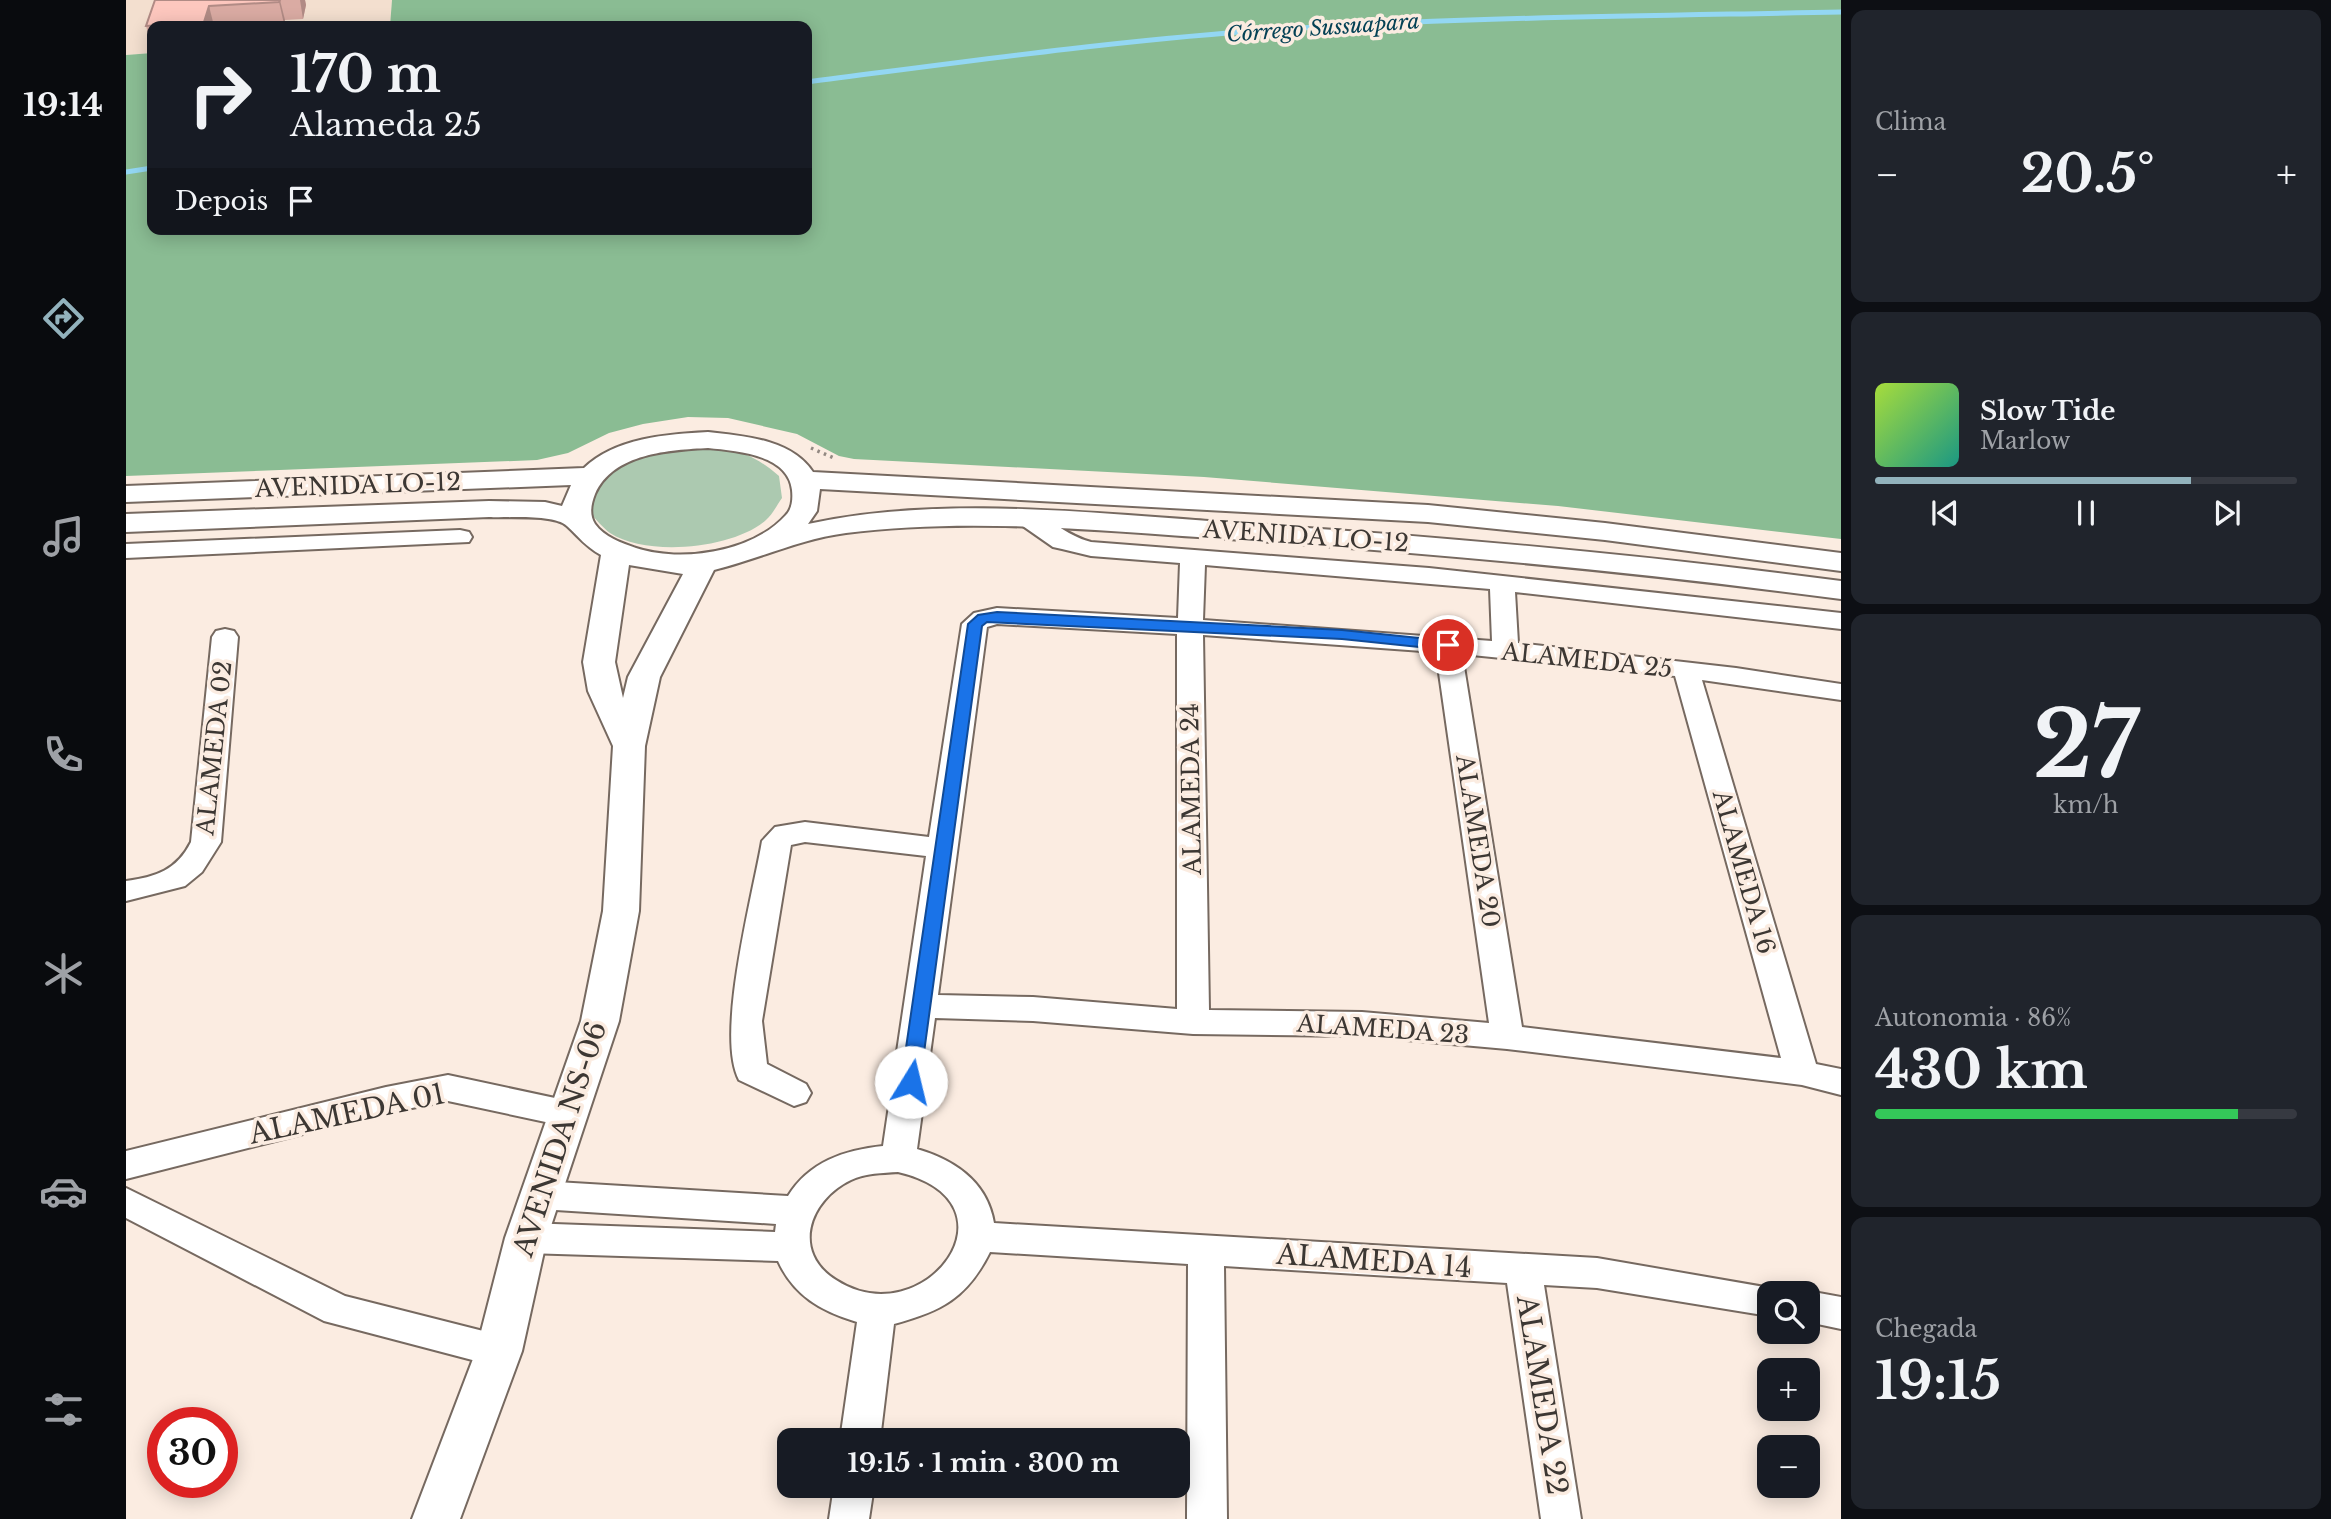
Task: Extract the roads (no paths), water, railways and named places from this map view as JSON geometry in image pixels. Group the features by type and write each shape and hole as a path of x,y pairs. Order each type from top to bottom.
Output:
{"street":[{"path":"703,564 643,560 616,552 583,531 576,517 576,496 591,476 613,461 641,449 674,442 708,440 741,443 769,452 791,464 805,480 808,496 803,512 791,527 771,541"},
{"name":"AVENIDA LO-12","path":"126,494 591,476"},
{"name":"AVENIDA LO-12","path":"805,480 975,493 1367,509 1540,522 1841,562"},
{"name":"AVENIDA LO-12","path":"126,523 489,509 545,510 576,517"},
{"name":"AVENIDA LO-12","path":"703,564 771,541 842,525 907,518 1028,519 1430,544 1670,567 1841,590"},
{"path":"1028,519 1062,542 1091,549 1502,583 1841,621"},
{"path":"126,551 460,537"},
{"name":"AVENIDA NS-06","path":"616,552 599,662 604,691 629,747"},
{"name":"ALAMEDA 24","path":"1193,557 1190,626 1193,1021"},
{"name":"AVENIDA NS-06","path":"436,1519 499,1351 526,1238 600,1021 621,911 629,747 644,677 703,564"},
{"path":"1502,583 1505,651"},
{"name":"ALAMEDA 25","path":"943,848 975,624 983,618 997,616 1342,634 1686,670 1841,692"},
{"name":"ALAMEDA 02","path":"126,891 165,886 196,864 206,842 225,637"},
{"name":"ALAMEDA 20","path":"1448,645 1507,1037"},
{"name":"ALAMEDA 16","path":"1686,670 1802,1073"},
{"path":"794,1093 751,1071 746,1021 777,841 785,834 805,832 943,848 923,1006 898,1158"},
{"name":"ALAMEDA 23","path":"923,1006 1033,1009 1193,1021 1362,1024 1507,1037 1802,1073 1841,1082"},
{"name":"ALAMEDA 01","path":"126,1165 386,1100 448,1088 569,1114"},
{"path":"898,1158 920,1163 946,1175 965,1192 975,1214 978,1237 970,1261 953,1283 928,1298 877,1311 840,1301 817,1288 800,1269 791,1247 795,1211 810,1189 834,1172 862,1161 898,1158"},
{"path":"540,1195 795,1211"},
{"path":"126,1202 337,1310 499,1351"},
{"name":"ALAMEDA 14","path":"978,1237 1597,1273 1757,1299"},
{"path":"526,1238 791,1247"},
{"path":"1206,1249 1207,1519"},
{"name":"ALAMEDA 22","path":"1523,1270 1561,1519"},
{"path":"1820,1309 1841,1313"},
{"path":"862,1428 877,1311"},
{"path":"849,1519 852,1498"}],"waterway":[{"name":"Córrego Sussuapara","path":"812,81 1086,47 1327,26 1841,12"},
{"name":"Córrego Sussuapara","path":"126,172 147,169"}]}
